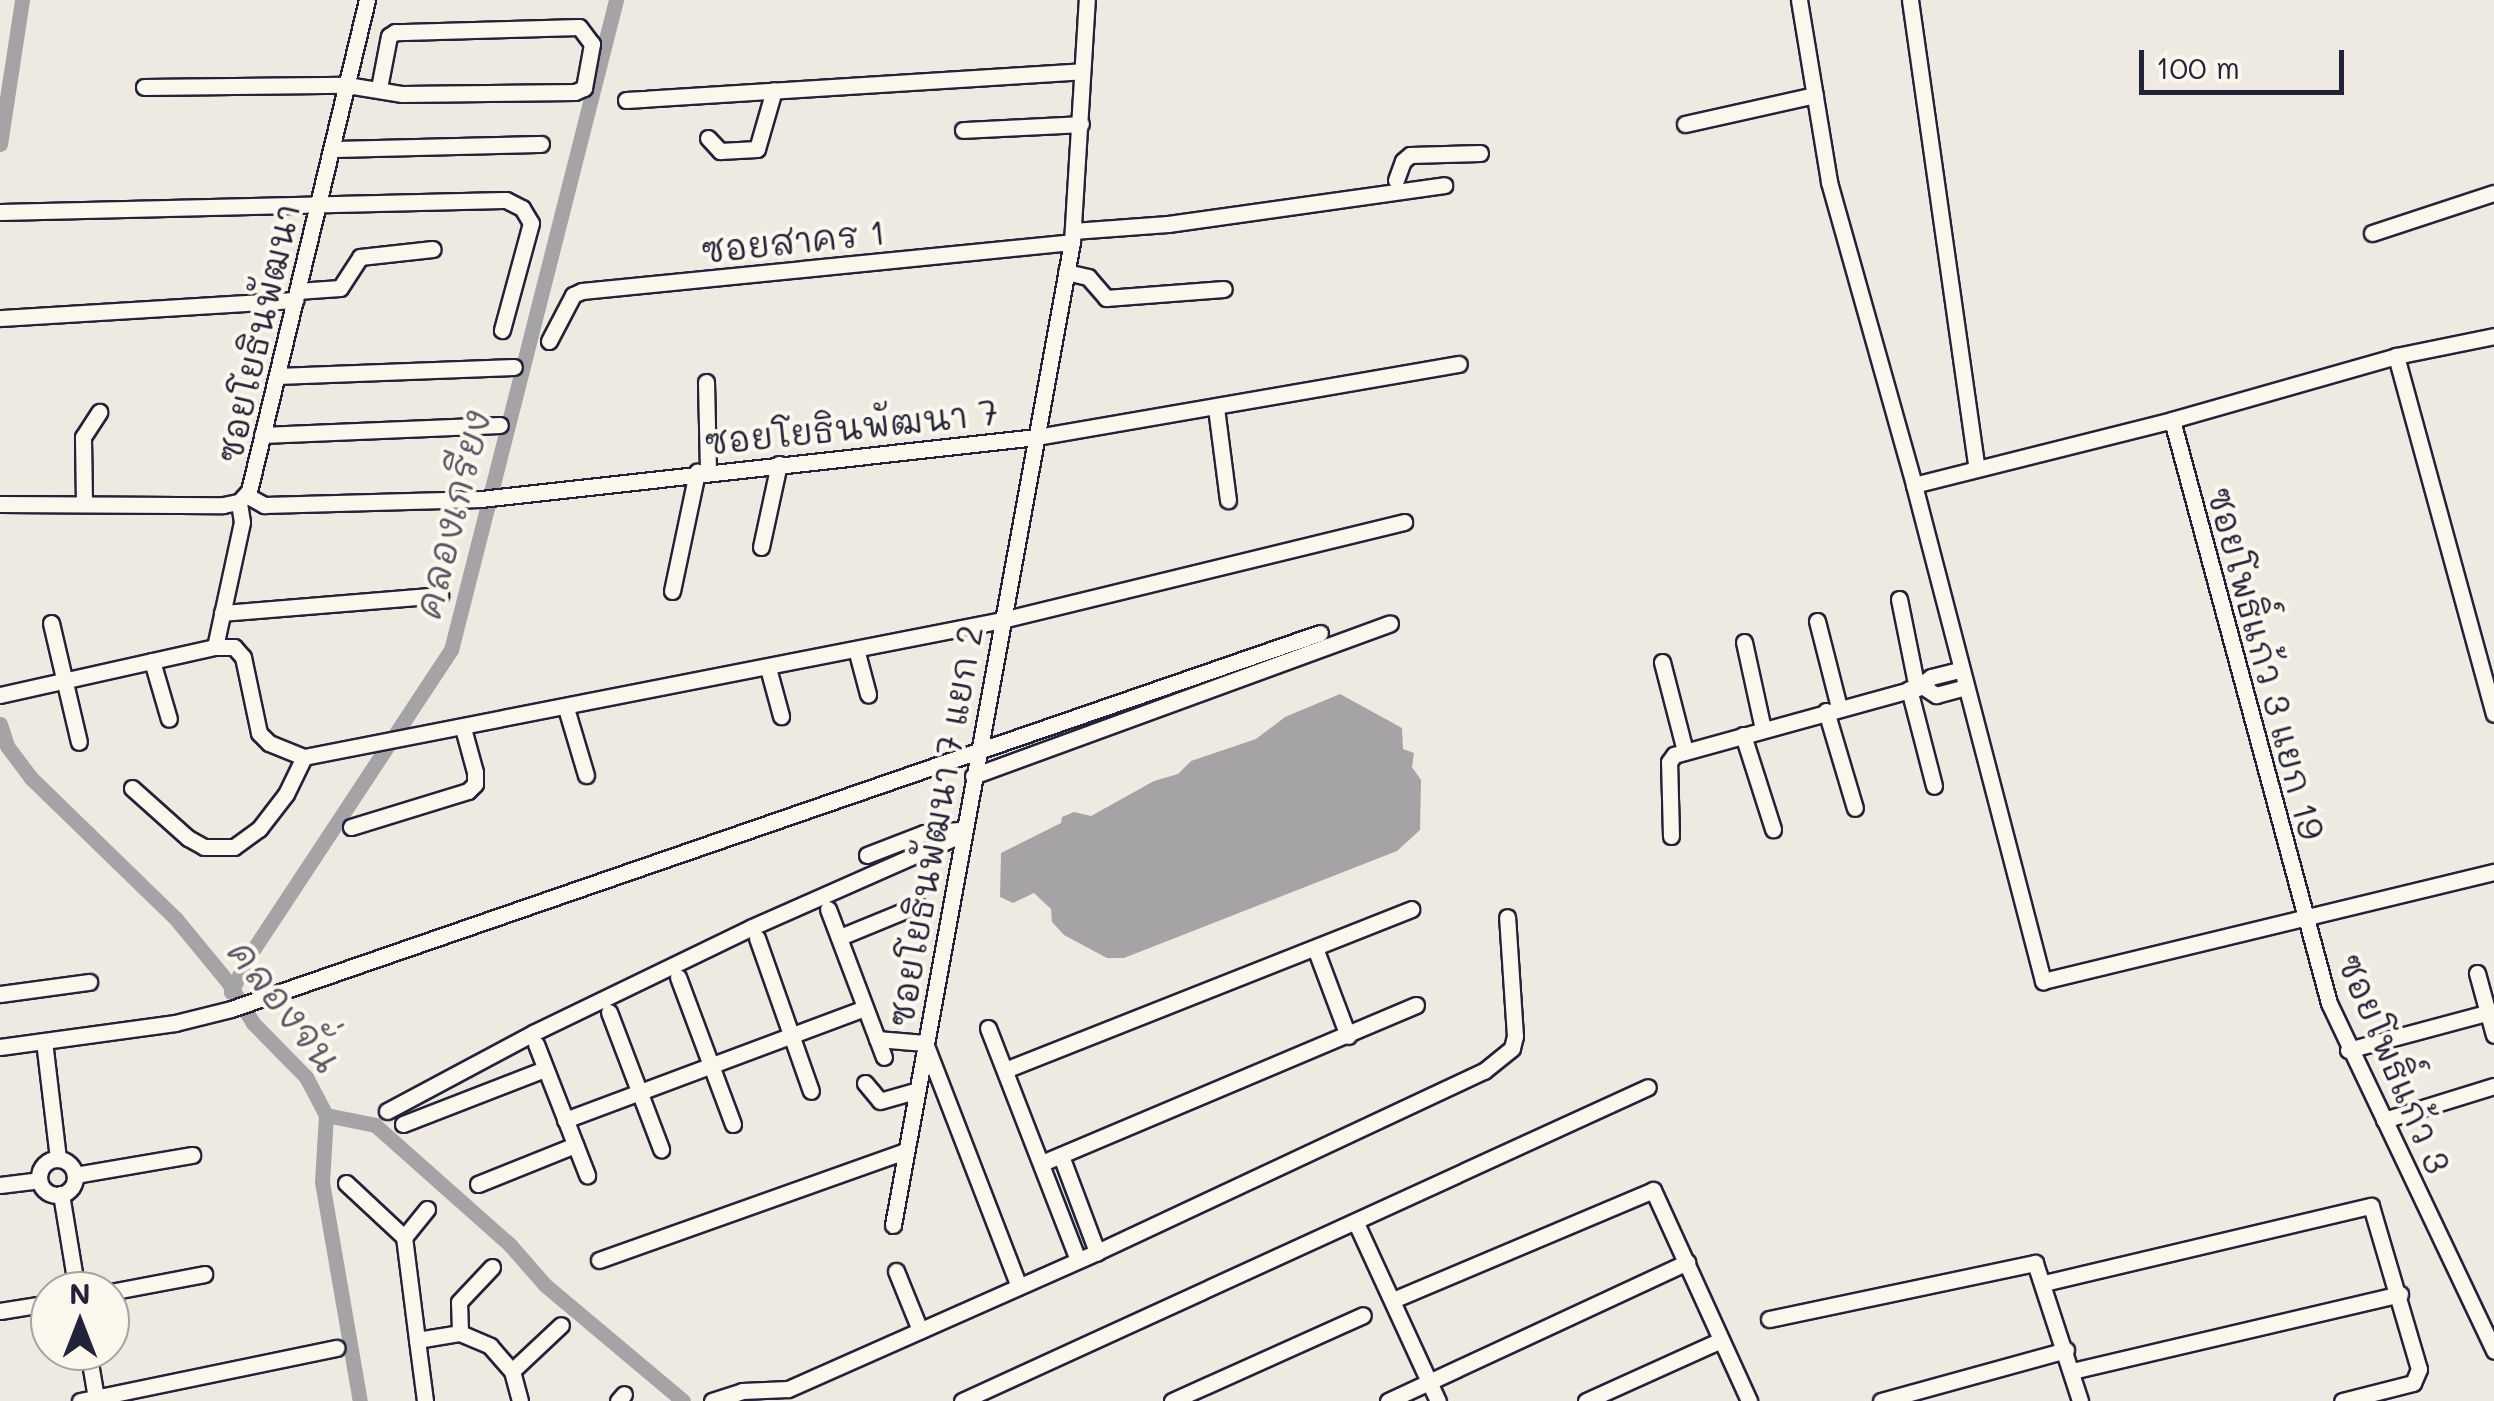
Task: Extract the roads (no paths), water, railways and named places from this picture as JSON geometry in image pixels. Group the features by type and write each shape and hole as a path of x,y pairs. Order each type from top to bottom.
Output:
{"street":[{"name":"ซอยโยธินพัฒนา","path":"0,504 243,498 254,478 368,0"},
{"name":"ซอยโยธินพัฒนา 7 แยก 2","path":"893,1225 1072,237 1087,0"},
{"path":"1800,0 1828,182 1914,485 2043,981 2304,920"},
{"path":"1910,0 1977,468"},
{"path":"144,86 347,85 402,94 582,91 592,44 579,27 395,32 389,36 379,88"},
{"path":"626,100 1082,71"},
{"path":"708,138 720,151 757,149 774,90"},
{"path":"1685,124 1815,95"},
{"path":"963,130 1081,124"},
{"path":"332,149 542,144"},
{"path":"1396,180 1403,161 1410,155 1480,153"},
{"path":"1072,237 1444,185"},
{"path":"2372,233 2494,193"},
{"path":"0,212 506,200 522,208 531,223 502,330"},
{"name":"ซอยสาคร 1","path":"549,341 573,295 582,292 1072,237"},
{"path":"0,318 296,295 340,288 360,257 433,249"},
{"path":"1066,272 1088,277 1106,298 1224,290"},
{"path":"1914,485 2172,420 2396,356 2494,336"},
{"path":"2396,356 2494,714"},
{"name":"ซอยโยธินพัฒนา 7","path":"243,498 264,504 480,498 1036,437 1459,364"},
{"path":"276,376 514,367"},
{"path":"672,592 702,471 706,382"},
{"path":"1216,408 1228,500"},
{"path":"84,502 84,437 99,412"},
{"name":"ซอยโพธิ์แก้ว 3 แยก 19","path":"2172,420 2304,920"},
{"path":"262,435 500,425"},
{"path":"762,547 779,464"},
{"path":"215,647 242,522 243,498"},
{"path":"0,696 215,647 234,647 243,657 259,733 269,743 304,757 1002,620 1404,522"},
{"path":"222,613 440,596"},
{"path":"1899,599 1934,786"},
{"path":"1817,621 1855,808"},
{"path":"50,623 78,742"},
{"path":"972,776 1390,623"},
{"path":"0,1047 176,1024 231,1009 976,755 1320,633"},
{"path":"1744,642 1763,729"},
{"path":"856,650 868,694"},
{"path":"152,661 170,719"},
{"path":"1662,662 1685,751"},
{"path":"768,668 781,716"},
{"path":"1671,836 1668,762 1685,751 1916,688 1932,676 1960,670"},
{"path":"1916,688 1936,695 1964,687"},
{"path":"566,708 586,775"},
{"path":"352,827 468,791 476,784 464,728"},
{"path":"1743,735 1773,829"},
{"path":"132,788 188,838 204,847 234,847 247,840 286,794 304,757"},
{"path":"867,855 924,833 962,833"},
{"path":"387,1111 498,1051 752,927 962,833"},
{"name":"ซอยโพธิ์แก้ว 3","path":"2494,872 2304,920 2348,1050 2494,1351"},
{"path":"840,937 918,905"},
{"path":"828,909 884,1057"},
{"path":"1005,1070 1411,909"},
{"path":"712,1401 742,1391 788,1389 1097,1252 1503,1058 1515,1036 1507,917"},
{"path":"757,938 811,1091"},
{"path":"1315,948 1348,1036"},
{"path":"2476,973 2494,1035"},
{"path":"678,977 733,1124"},
{"path":"0,994 89,982"},
{"path":"1042,1163 1416,1005"},
{"path":"565,1120 865,1008"},
{"path":"609,1012 660,1149"},
{"path":"2348,1050 2486,1012"},
{"path":"988,1028 1078,1260"},
{"path":"877,1039 925,1042 1019,1286"},
{"path":"44,1041 58,1159"},
{"path":"536,1044 587,1176"},
{"path":"403,1124 546,1069"},
{"path":"864,1082 880,1100 916,1092"},
{"path":"2384,1120 2494,1086"},
{"path":"962,1401 1648,1087"},
{"path":"478,1184 575,1146"},
{"path":"599,1260 905,1151"},
{"path":"74,1175 192,1155"},
{"path":"1062,1156 1097,1252"},
{"path":"58,1159 67,1162 74,1175 70,1189 62,1194 44,1190 39,1180 43,1164 58,1159"},
{"path":"0,1186 39,1180"},
{"path":"346,1182 404,1237 425,1401"},
{"path":"1393,1300 1651,1190 1658,1195 1749,1401"},
{"path":"62,1194 74,1271"},
{"path":"2044,1282 2368,1205 2374,1209 2419,1369 2413,1383 2342,1401"},
{"path":"404,1237 427,1208"},
{"path":"1356,1223 1438,1401"},
{"path":"1388,1401 1432,1384 1687,1262"},
{"path":"1768,1319 2039,1265 2080,1401"},
{"path":"460,1333 459,1302 492,1267"},
{"path":"896,1270 920,1330"},
{"path":"130,1288 204,1274"},
{"path":"2072,1371 2400,1294"},
{"path":"0,1312 30,1306"},
{"path":"2478,1318 2494,1312"},
{"path":"1172,1401 1363,1315"},
{"path":"512,1372 561,1325"},
{"path":"417,1340 460,1333 490,1346 512,1372 520,1401"},
{"path":"1586,1401 1721,1340"},
{"path":"88,1371 88,1400 338,1348"},
{"path":"1881,1401 2066,1350"}],"waterway":[{"name":"คลองจั่น","path":"0,144 22,0"},
{"name":"คลองเกรียง","path":"231,992 247,959 451,650 616,0"},
{"name":"คลองจั่น","path":"0,724 7,746 30,777 176,919 228,982 253,1023 306,1077 326,1115 322,1182 360,1401"},
{"path":"326,1115 375,1125 510,1245 545,1285 683,1401"}]}
